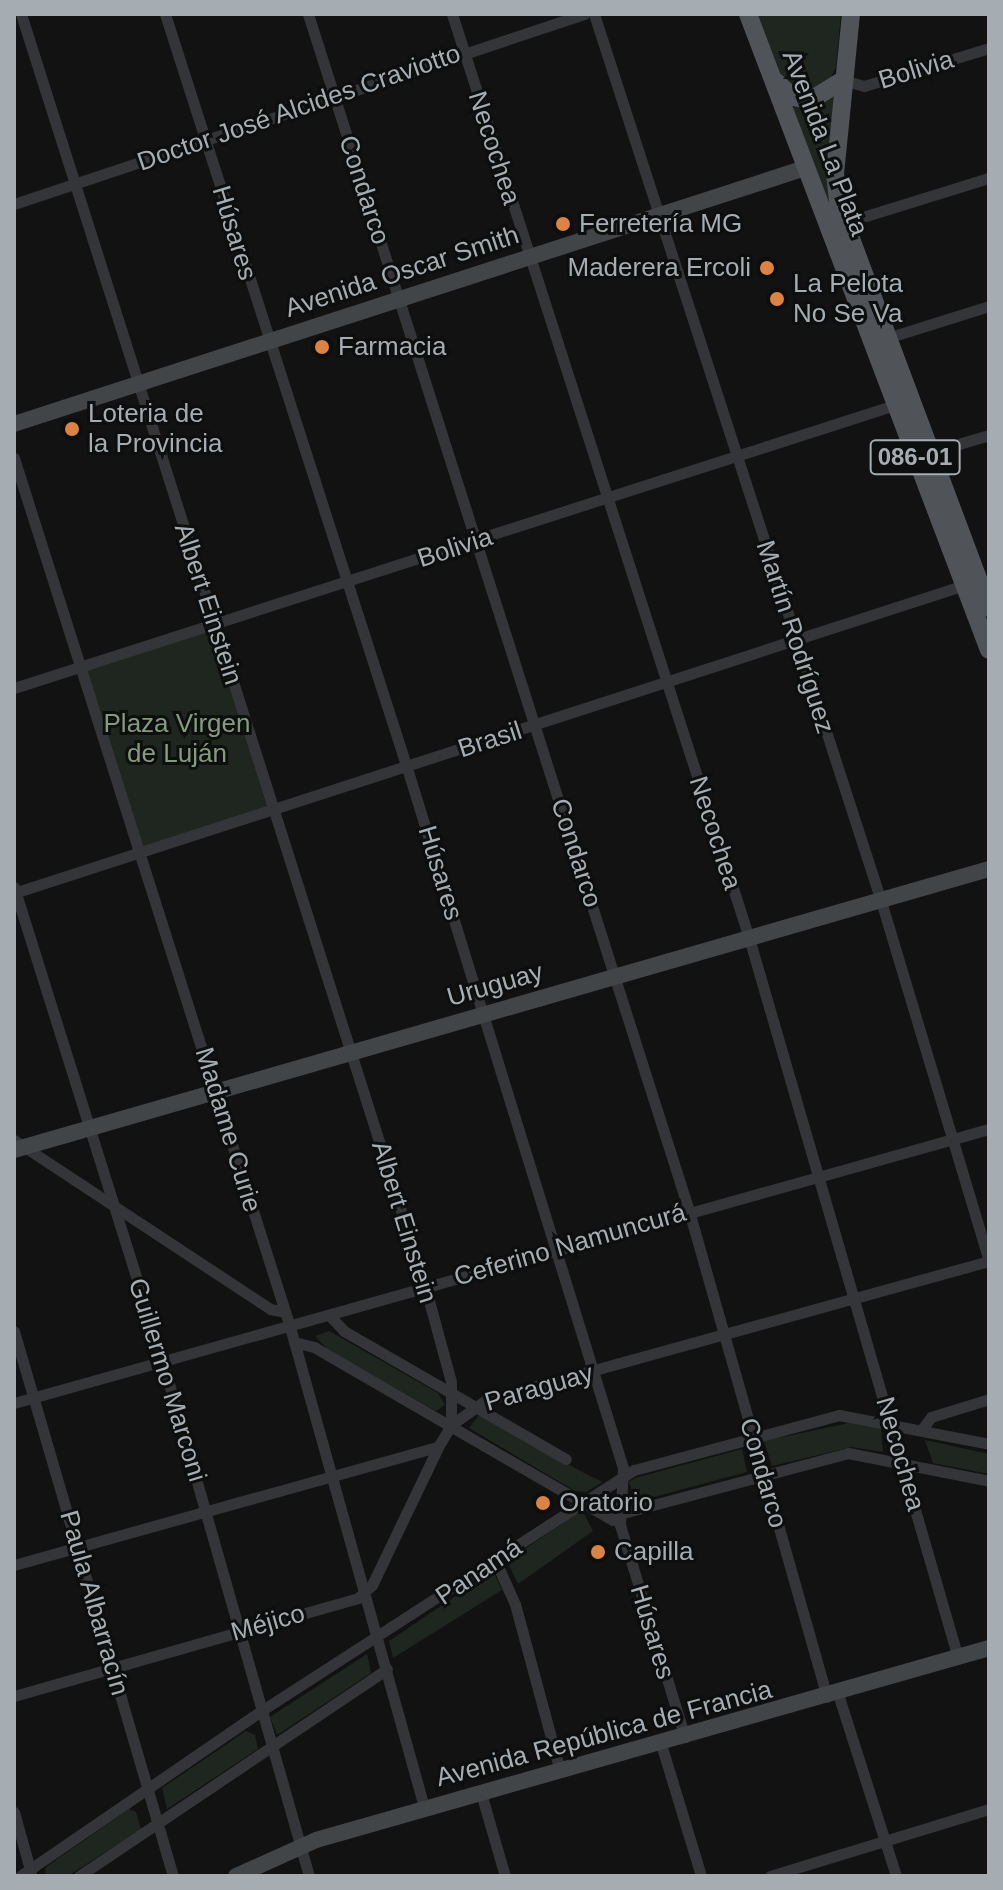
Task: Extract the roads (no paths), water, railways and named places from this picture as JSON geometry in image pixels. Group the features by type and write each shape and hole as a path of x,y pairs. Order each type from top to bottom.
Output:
{"main road":[{"name":"Avenida La Plata","path":"748,14 895,405 989,608"},
{"name":"Avenida La Plata","path":"851,14 843,80 836,195 978,584 989,650"},
{"path":"767,68 781,88 804,100 828,93 843,80"},
{"name":"Avenida Oscar Smith","path":"14,424 805,168"},
{"name":"Uruguay","path":"18,1145 90,1129 989,869"},
{"name":"Avenida República de Francia","path":"236,1876 300,1846 424,1808 833,1696 989,1648"}],"street":[{"name":"Albert Einstein","path":"21,14 425,1286 453,1393 451,1425"},
{"name":"Húsares","path":"165,14 407,768 593,1372 623,1475 620,1525 685,1737"},
{"name":"Condarco","path":"308,14 478,540 689,1211 753,1437 833,1696 896,1876"},
{"name":"Necochea","path":"452,14 749,938 857,1298 958,1658"},
{"name":"Doctor José Alcides Craviotto","path":"14,204 584,14"},
{"name":"Martín Rodríguez","path":"594,14 661,213 795,641 881,901 989,1261"},
{"name":"Bolivia","path":"843,80 864,86 989,48"},
{"path":"866,216 989,178"},
{"path":"887,338 989,306"},
{"name":"Bolivia","path":"14,688 895,405"},
{"path":"932,452 989,435"},
{"name":"Madame Curie","path":"14,458 290,1327 334,1473 424,1808"},
{"name":"Brasil","path":"15,891 140,854 978,584"},
{"name":"Guillermo Marconi","path":"15,891 162,1359 309,1876"},
{"name":"Ceferino Namuncurá","path":"14,1403 989,1129"},
{"path":"18,1145 270,1309 285,1312"},
{"name":"Paraguay","path":"438,1447 451,1425 474,1406 989,1261"},
{"path":"330,1316 344,1331 566,1459"},
{"name":"Paula Albarracín","path":"14,1331 173,1876"},
{"path":"294,1342 314,1347 620,1525"},
{"path":"922,1429 931,1417 989,1399"},
{"name":"Panamá","path":"27,1874 261,1711 496,1562 623,1475 839,1415 891,1422 989,1444"},
{"path":"14,1565 334,1473 438,1447"},
{"path":"366,1593 438,1447"},
{"path":"608,1517 848,1453 989,1481"},
{"path":"496,1562 515,1604 560,1771"},
{"name":"Méjico","path":"14,1696 366,1593"},
{"path":"79,1876 387,1669"},
{"path":"661,1744 701,1876"},
{"path":"481,1793 505,1876"},
{"path":"770,1876 989,1809"},
{"path":"14,1812 27,1874"}],"place":[{"name":"Ferretería MG","path":"563,224"},
{"name":"Maderera Ercoli","path":"767,268"},
{"name":"La Pelota No Se Va","path":"777,299"},
{"name":"Farmacia","path":"322,347"},
{"name":"Loteria de la Provincia","path":"72,429"},
{"name":"Oratorio","path":"543,1503"},
{"name":"Capilla","path":"598,1552"}],"park label":[{"name":"Plaza Virgen de Luján","path":"177,739"}]}
